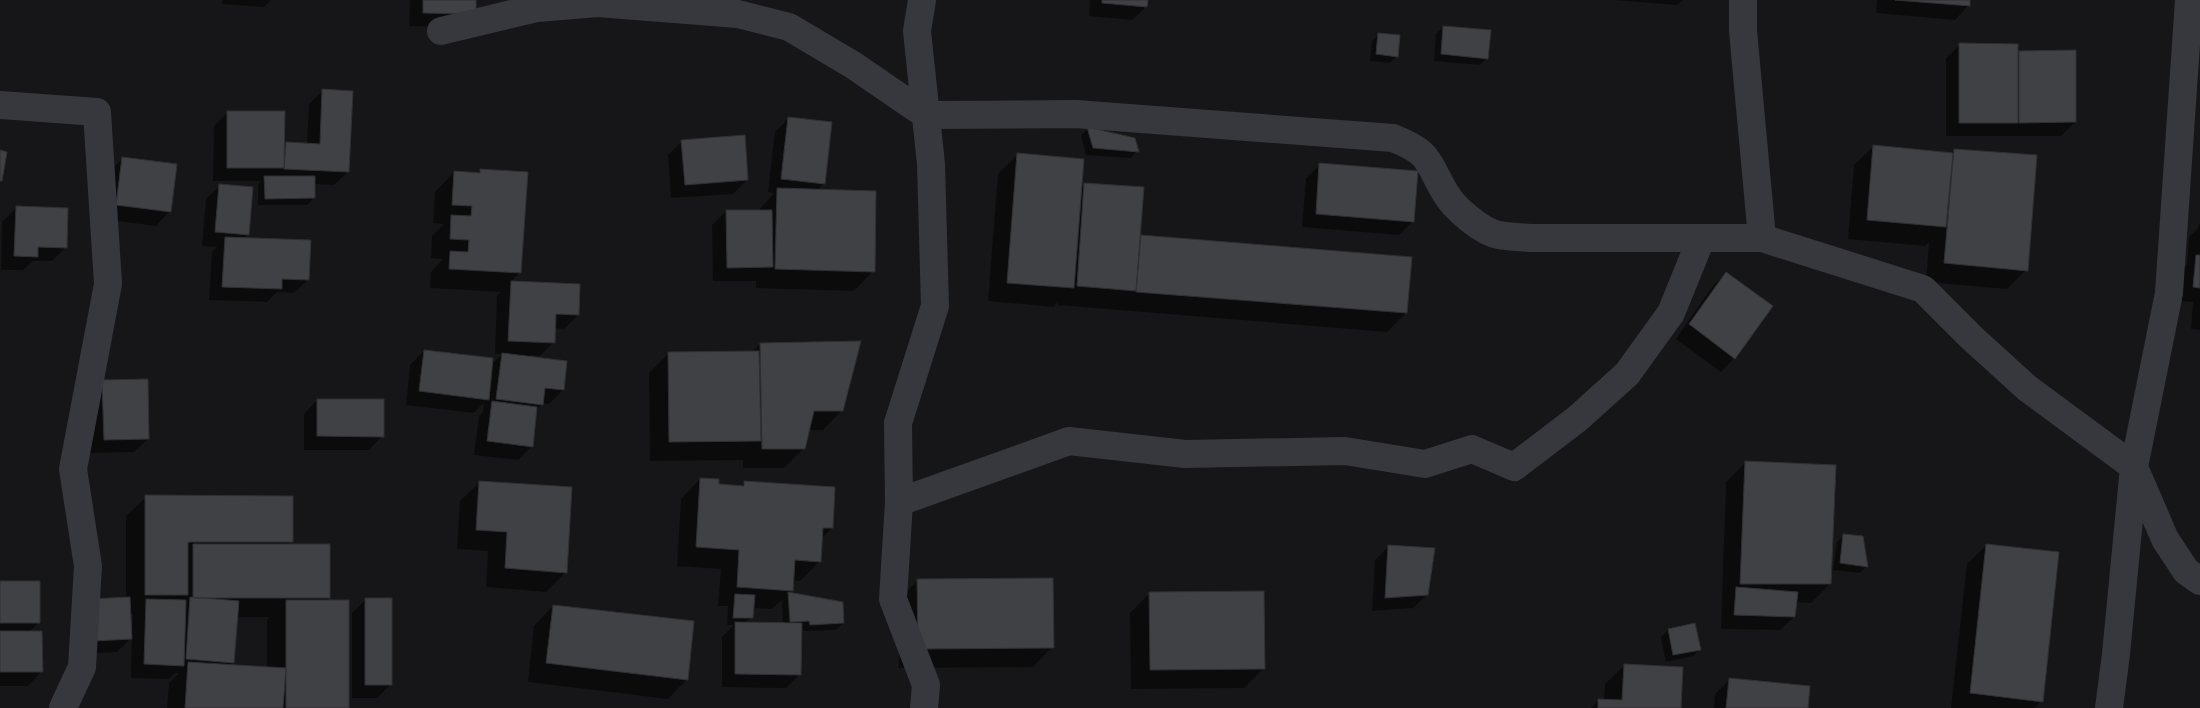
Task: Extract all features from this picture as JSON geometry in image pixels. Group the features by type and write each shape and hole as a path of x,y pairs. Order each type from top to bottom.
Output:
{"street":[{"path":"922,0 917,31 931,164 935,306 898,423 899,502 893,599 926,685 924,708"},
{"path":"1742,0 1743,31 1762,238"},
{"path":"2109,708 2134,467 2169,293 2189,0"},
{"path":"441,31 537,8 598,3 738,14 789,27 853,65 926,115 1076,114 1393,138 1414,146 1427,157 1447,195 1470,220 1498,235 1530,238 1762,238 1923,289 1971,337 2027,388 2134,467 2165,538 2186,571 2200,581"},
{"path":"0,105 97,112 108,284 73,469 88,566 82,667 63,708"},
{"path":"899,502 1069,441 1184,454 1345,451 1425,464 1472,449 1514,467 1577,419 1626,374 1671,313 1701,239"}],"building":[{"path":"423,0 476,0 476,14 423,13"},
{"path":"1102,0 1148,0 1147,7 1102,3"},
{"path":"1895,0 1970,0 1970,6"},
{"path":"1443,26 1491,30 1488,59 1441,54"},
{"path":"1378,33 1400,35 1398,57 1376,54"},
{"path":"1959,43 2018,44 2018,123 1959,123"},
{"path":"2076,50 2076,122 2019,123 2019,51"},
{"path":"322,89 353,91 349,172 284,169 286,142 320,144"},
{"path":"227,111 285,111 284,168 227,168"},
{"path":"788,117 832,122 825,184 781,179"},
{"path":"1087,127 1135,138 1139,152 1093,148"},
{"path":"745,135 748,180 685,185 681,140"},
{"path":"1873,145 1953,153 1946,227 1867,220"},
{"path":"1954,149 2037,155 2028,271 1944,263"},
{"path":"0,150 7,152 2,181 0,181"},
{"path":"1017,153 1084,159 1074,288 1007,283"},
{"path":"122,157 177,164 171,212 116,205"},
{"path":"1319,163 1418,171 1414,222 1316,214"},
{"path":"480,169 528,172 521,273 449,269 450,251 468,252 469,240 450,239 451,215 471,216 472,206 452,205 454,171 480,173"},
{"path":"264,176 315,176 315,198 265,199"},
{"path":"1084,183 1144,187 1136,291 1077,286"},
{"path":"219,184 253,187 249,235 215,232"},
{"path":"777,188 876,191 875,272 775,269"},
{"path":"16,206 68,208 67,248 38,247 38,257 14,256"},
{"path":"726,210 772,210 773,267 727,268"},
{"path":"1141,235 1412,257 1407,313 1136,292"},
{"path":"225,237 311,240 309,280 282,279 282,289 222,287"},
{"path":"2196,255 2200,255 2200,288 2193,287"},
{"path":"1726,272 1773,306 1735,359 1689,324"},
{"path":"511,281 580,284 579,315 556,314 555,343 508,341"},
{"path":"861,341 843,411 814,411 805,449 762,449 760,343"},
{"path":"424,350 493,358 489,400 419,391"},
{"path":"759,351 761,441 669,442 668,352"},
{"path":"502,353 567,361 564,390 545,388 543,405 496,399"},
{"path":"148,379 149,439 104,440 102,380"},
{"path":"317,399 384,399 384,437 317,436"},
{"path":"492,401 537,407 533,447 487,441"},
{"path":"1745,461 1836,465 1831,584 1740,584"},
{"path":"700,478 719,479 719,484 744,486 744,481 835,487 833,528 823,528 821,562 795,560 793,591 737,587 739,550 696,547"},
{"path":"479,481 572,487 567,573 505,568 507,532 476,530"},
{"path":"145,495 293,496 293,542 188,542 188,595 145,595"},
{"path":"1843,534 1863,536 1868,567 1840,563"},
{"path":"193,544 330,544 330,598 193,598"},
{"path":"1986,544 2059,552 2043,702 1970,693"},
{"path":"1388,545 1435,548 1428,595 1385,598"},
{"path":"1053,578 1054,648 918,649 917,579"},
{"path":"0,581 40,581 40,623 0,623"},
{"path":"1736,587 1798,592 1795,617 1734,615"},
{"path":"1264,591 1265,669 1150,670 1149,592"},
{"path":"788,592 843,602 844,623 810,625 809,621 790,622"},
{"path":"735,594 755,595 753,618 733,618"},
{"path":"130,597 132,639 93,641 90,599"},
{"path":"190,597 239,601 234,663 186,659"},
{"path":"365,598 392,598 392,685 365,685"},
{"path":"146,599 186,600 184,666 144,664"},
{"path":"286,600 349,600 349,708 286,708"},
{"path":"553,605 694,621 688,680 546,663"},
{"path":"735,622 802,623 801,675 735,674"},
{"path":"1695,623 1701,650 1673,655 1668,629"},
{"path":"0,631 42,631 43,672 0,672"},
{"path":"188,662 286,668 283,708 185,708"},
{"path":"1624,664 1683,667 1681,708 1598,708 1598,699 1622,700"},
{"path":"1729,678 1810,686 1808,708 1726,708"}]}
